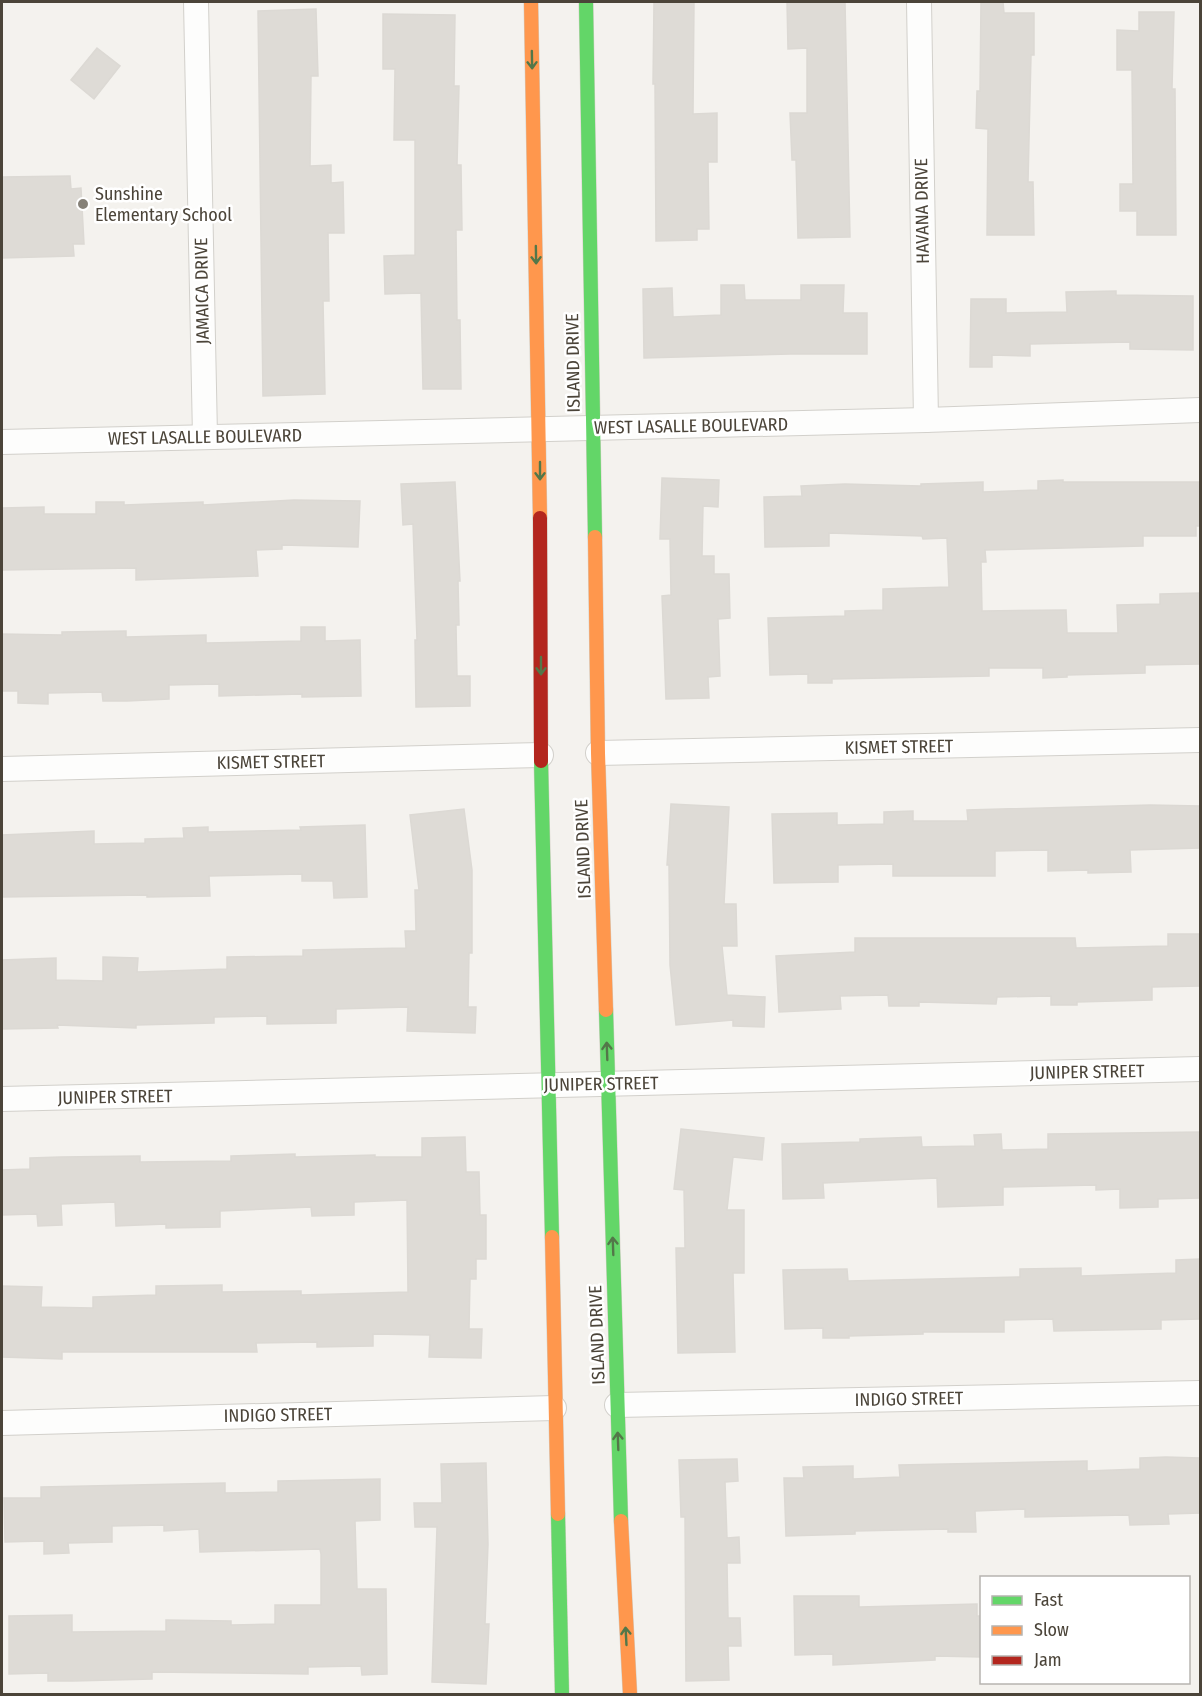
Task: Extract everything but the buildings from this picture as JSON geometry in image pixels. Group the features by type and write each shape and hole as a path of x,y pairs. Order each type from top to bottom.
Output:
{"street":[{"name":"JAMAICA DRIVE","path":"196,2 205,436"},
{"name":"ISLAND DRIVE","path":"531,2 540,429 541,755 562,1695"},
{"name":"ISLAND DRIVE","path":"586,2 598,753 617,1405 630,1695"},
{"name":"HAVANA DRIVE","path":"919,2 926,420"},
{"name":"WEST LASALLE BOULEVARD","path":"2,442 926,420 1200,410"},
{"name":"KISMET STREET","path":"598,753 1200,740"},
{"name":"KISMET STREET","path":"2,769 541,755"},
{"name":"JUNIPER STREET","path":"2,1100 1200,1070"},
{"name":"INDIGO STREET","path":"617,1405 1200,1392"},
{"name":"INDIGO STREET","path":"2,1423 554,1408"}],"traffic: fast":[{"path":"586,2 595,537"},
{"path":"541,761 552,1237"},
{"path":"606,1010 621,1521"},
{"path":"558,1514 562,1694"}],"traffic: slow":[{"path":"531,2 540,518"},
{"path":"595,537 598,753 606,1010"},
{"path":"552,1237 558,1514"},
{"path":"621,1521 630,1694"}],"traffic: jam":[{"path":"540,518 541,761"}],"place":[{"name":"Sunshine Elementary School","path":"83,204"}]}
